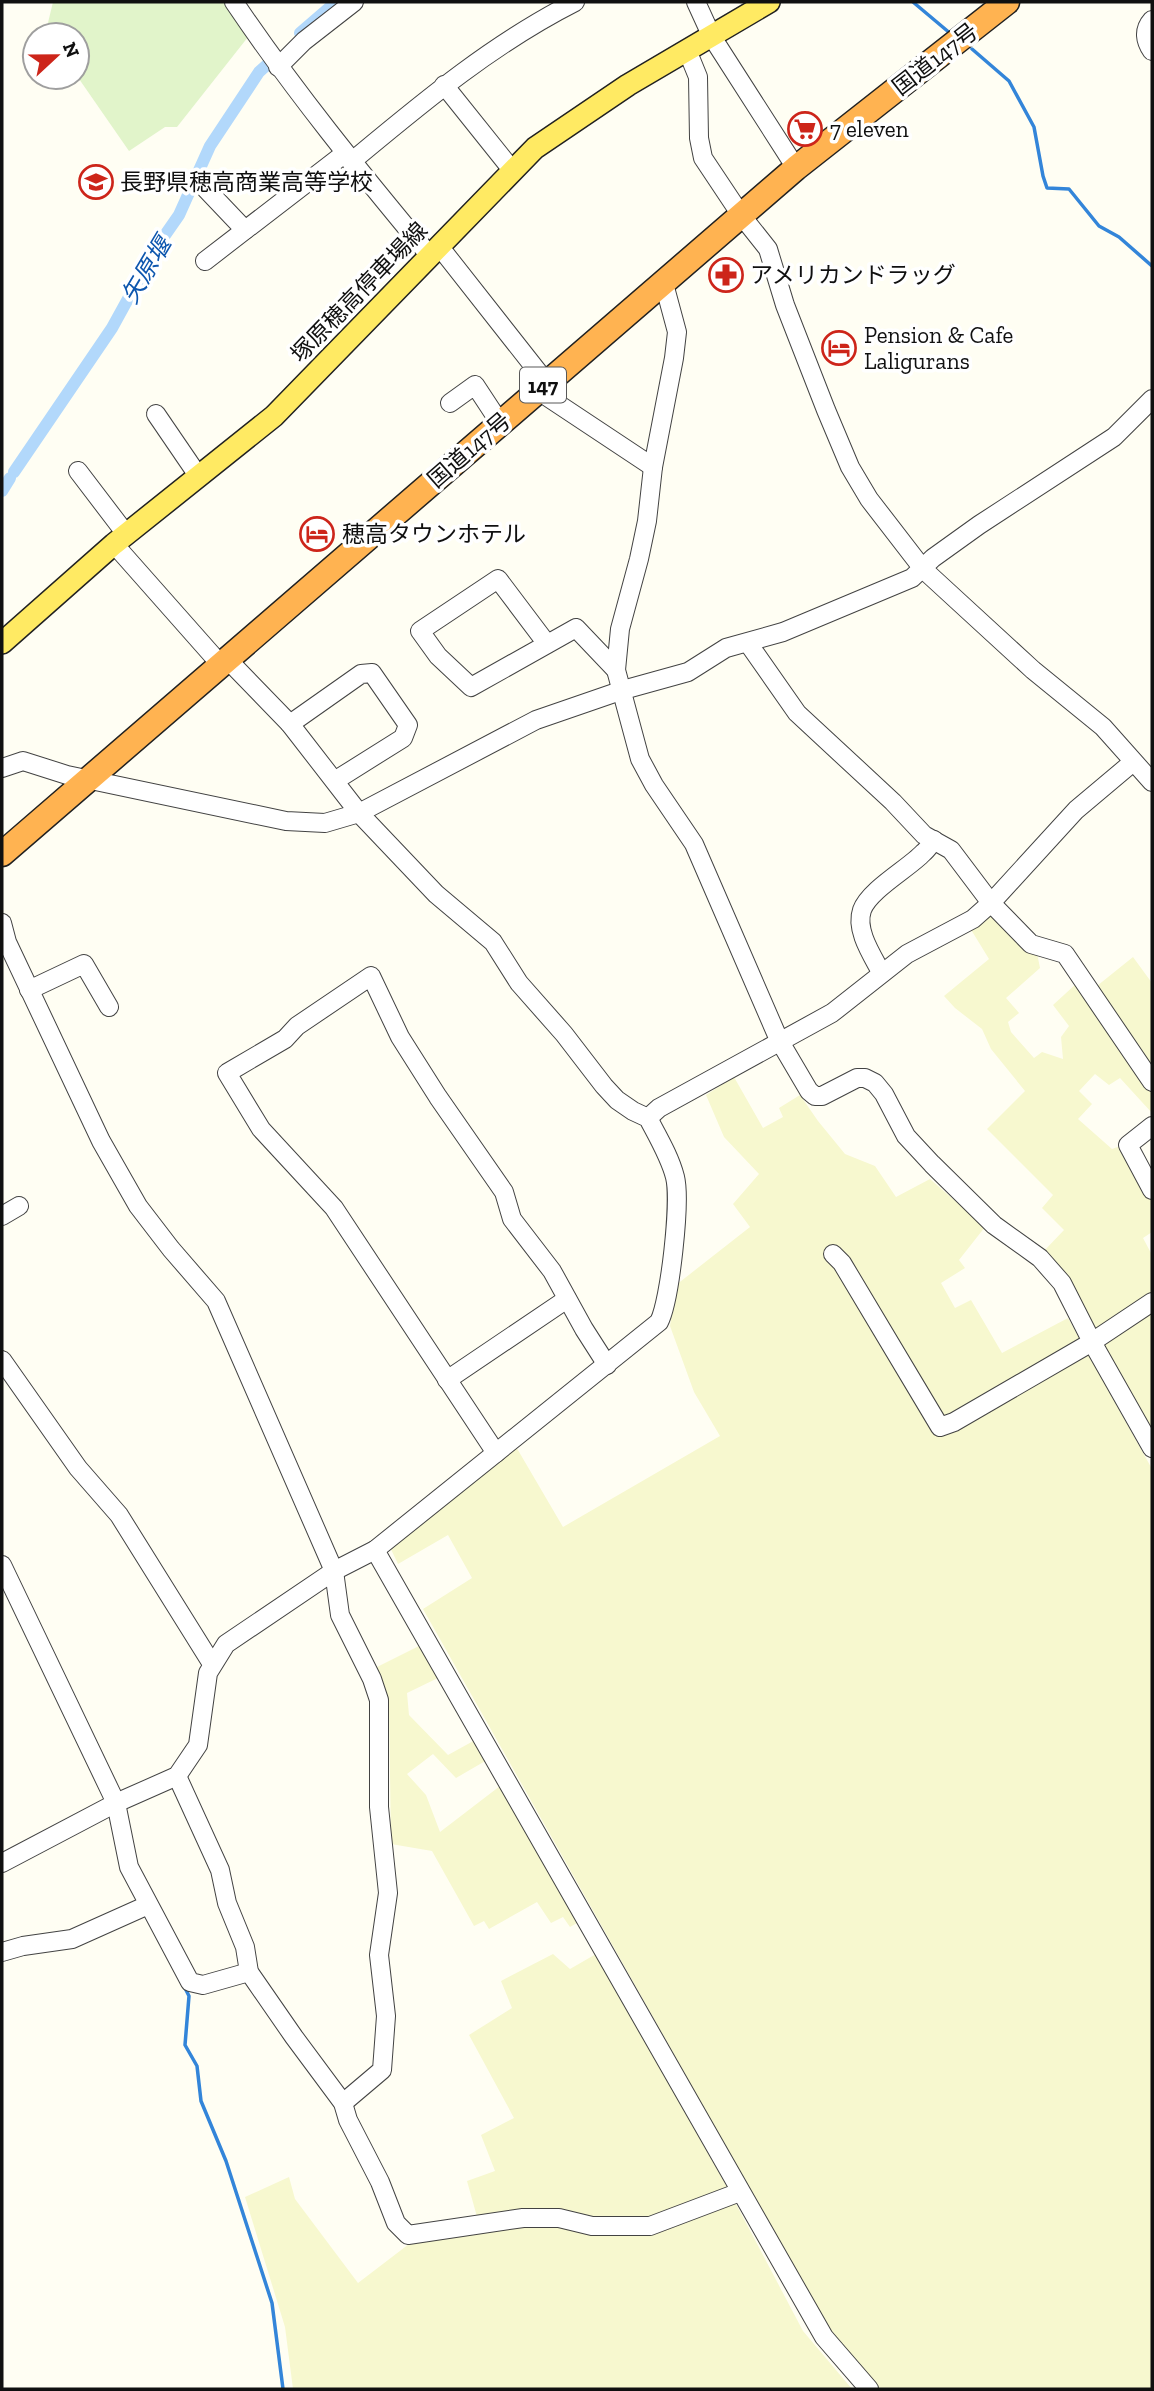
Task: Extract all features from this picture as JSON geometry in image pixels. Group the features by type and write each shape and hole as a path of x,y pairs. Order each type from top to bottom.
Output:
{"highway":[{"name":"国道147号","path":"2,854 663,280 796,168 1007,2"}],"main road":[{"name":"塚原穂高停車場線","path":"2,643 120,539 275,416 535,148 628,85 769,2"}],"street":[{"path":"234,2 278,67 348,158 434,251 542,386 653,467"},
{"path":"278,67 304,41 354,2"},
{"path":"205,261 444,85 535,22 575,2"},
{"path":"696,2 712,37 796,168"},
{"path":"1152,20 1145,35 1152,51"},
{"path":"687,50 698,77 699,138 703,158 768,250 785,305 850,467 869,499 923,569 1033,670 1103,727 1152,782"},
{"path":"444,85 512,170"},
{"path":"206,189 245,230"},
{"path":"616,670 620,629 647,522 653,467 674,358 677,332 663,280"},
{"path":"450,403 475,385 500,423"},
{"path":"2,768 23,761 67,775 286,821 325,823 359,813 536,720 623,690 688,672 726,648 783,632 912,578 933,558 979,525 1114,437 1152,398"},
{"path":"156,414 199,477"},
{"path":"2,1863 116,1803 177,1776 198,1745 205,1687 212,1664 226,1644 334,1571 380,1545 659,1322 666,1301 678,1197 675,1177 648,1118 617,1100 519,983 493,942 436,894 359,813 290,724 224,662 120,539 78,471"},
{"path":"547,644 498,579 421,632 438,656 471,687 576,628 616,670 640,759 654,785 694,844 779,1040 808,1091 815,1096 822,1096 857,1078 865,1078 875,1083 884,1094 906,1136 932,1164 994,1225 1040,1258 1062,1283 1152,1448"},
{"path":"748,643 797,713 893,802 924,835 951,850 991,903 1031,944 1065,954 1152,1082"},
{"path":"290,724 361,674 372,673 408,726 403,738 336,780"},
{"path":"648,1118 659,1108 832,1013 907,954 973,919 1076,810 1133,762"},
{"path":"881,972 868,948 861,925 862,910 869,899 923,854 934,840"},
{"path":"2,923 7,942 101,1141 138,1206 216,1301 334,1571 340,1615 372,1678 379,1700 379,1807 388,1893 379,1955 386,2016 382,2070 343,2103"},
{"path":"29,990 83,964 108,1007"},
{"path":"496,1453 334,1208 261,1129 227,1073 285,1039 296,1026 371,976 400,1037 504,1192 512,1219 552,1270 607,1364"},
{"path":"1152,1126 1128,1145 1152,1190"},
{"path":"2,1216 19,1206"},
{"path":"833,1254 842,1263 940,1427 1092,1342 1152,1302"},
{"path":"447,1380 567,1299"},
{"path":"2,1360 78,1468 119,1515 212,1664"},
{"path":"380,1545 740,2192 824,2337 869,2389"},
{"path":"2,1565 116,1803 129,1867 190,1982 203,1985 249,1972"},
{"path":"177,1776 220,1870 226,1903 245,1947 249,1972 343,2103 348,2120 380,2182 396,2223 408,2235 523,2218 559,2218 592,2226 650,2226 740,2192"},
{"path":"2,1952 72,1938 148,1905"}],"green space":[{"path":"53,2 224,2 248,37 177,127 165,127 129,151 87,91 91,91 91,21 48,21"},
{"path":"991,910 1037,953 1040,968 1006,998 1019,1013 1008,1022 1011,1032 1034,1058 1042,1052 1063,1059 1061,1037 1069,1026 1053,1005 1077,983 1087,994 1133,957 1152,983 1152,1113 1120,1078 1109,1085 1095,1074 1079,1091 1092,1104 1078,1119 1112,1149 1123,1145 1152,1201 1152,1232 1143,1238 1152,1255 1152,1433 1042,1253 1064,1230 1042,1208 1053,1195 987,1129 1025,1091 991,1049 982,1029 944,996 989,959 970,928"},
{"path":"734,1077 763,1128 783,1117 779,1108 800,1095 845,1154 875,1166 896,1197 930,1179 985,1227 959,1260 965,1268 941,1283 955,1308 971,1300 1002,1353 1068,1318 1152,1469 1152,2389 879,2389 830,2331 423,1609 472,1578 448,1535 398,1564 388,1543 515,1445 563,1527 720,1436 694,1392 670,1326 676,1285 750,1227 733,1204 759,1174 724,1137 706,1095"},
{"path":"423,1644 440,1677 407,1693 409,1715 448,1755 477,1739 487,1760 456,1778 433,1754 407,1774 426,1795 440,1832 500,1786 577,1923 570,1927 563,1917 551,1923 537,1902 489,1929 484,1921 474,1926 432,1851 391,1844 389,1706 375,1668"},
{"path":"553,1954 570,1969 596,1954 727,2187 803,2331 852,2389 293,2389 285,2327 245,2197 289,2177 295,2199 358,2283 409,2244 481,2231 467,2181 495,2171 481,2135 514,2118 469,2035 512,2008 501,1981"}],"waterway":[{"name":"矢原堰","path":"300,33 336,2"},
{"path":"913,2 951,34"},
{"path":"972,49 1009,81 1034,127 1047,188 1069,189 1099,226 1119,237 1152,266"},
{"name":"矢原堰","path":"14,472 112,328 156,248 179,215 210,146 259,72 269,63"},
{"name":"矢原堰","path":"2,491 10,478"},
{"path":"184,1986 189,1996 185,2045 197,2066 201,2101 226,2161 272,2303 283,2389"}],"place":[{"name":"7 eleven","path":"805,129"},
{"name":"長野県穂高商業高等学校","path":"96,182"},
{"name":"アメリカンドラッグ","path":"726,275"},
{"name":"Pension & Cafe Laligurans","path":"839,348"},
{"name":"穂高タウンホテル","path":"317,534"}]}
